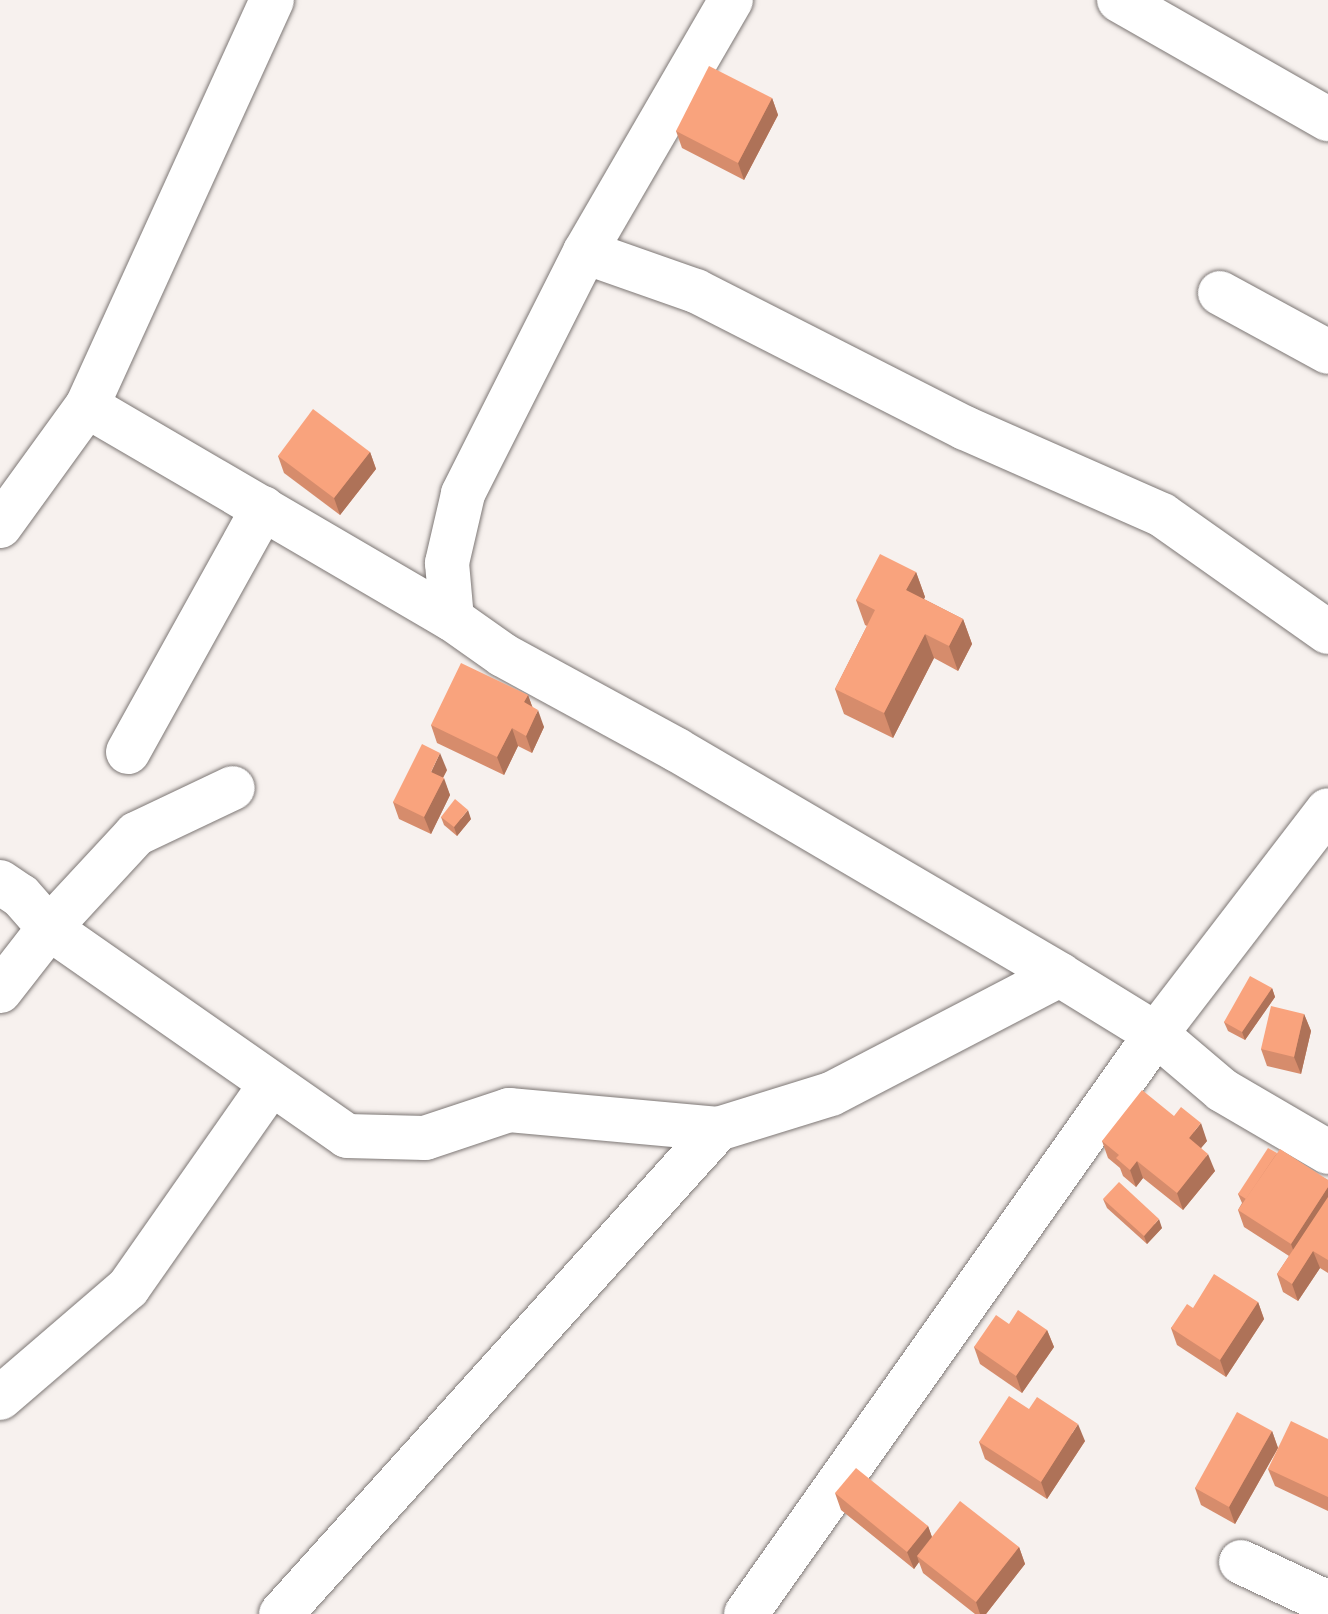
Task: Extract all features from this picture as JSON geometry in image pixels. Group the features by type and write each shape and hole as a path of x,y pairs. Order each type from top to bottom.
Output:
{"street":[{"path":"0,526 87,406 272,0"},
{"path":"452,619 447,563 463,494 585,252 731,0"},
{"path":"1119,0 1328,119"},
{"path":"585,252 696,291 965,428 1162,515 1328,632"},
{"path":"1220,293 1328,352"},
{"path":"87,406 452,619 503,655 677,750 1060,975 1156,1034 1222,1090 1328,1152"},
{"path":"128,752 263,508"},
{"path":"0,991 49,928 136,834 233,788"},
{"path":"746,1614 1156,1034 1328,810"},
{"path":"0,882 21,896 49,928 347,1136 425,1138 509,1110 718,1129 831,1094 1060,975"},
{"path":"0,1398 128,1288 271,1084"},
{"path":"281,1614 718,1129"},
{"path":"1241,1562 1328,1603"}],"building":[{"path":"709,66 772,98 738,163 676,131"},
{"path":"313,409 370,452 334,498 278,456"},
{"path":"880,554 916,572 906,590 963,619 949,646 925,634 884,713 835,689 875,610 856,600"},
{"path":"461,663 528,695 524,702 538,710 526,736 512,728 497,757 431,725"},
{"path":"422,744 440,753 431,772 444,778 424,817 393,802"},
{"path":"455,799 468,810 454,827 441,817"},
{"path":"1250,976 1272,988 1242,1032 1224,1022"},
{"path":"1271,1006 1304,1014 1294,1057 1261,1049"},
{"path":"1142,1090 1174,1116 1181,1107 1201,1123 1189,1138 1208,1154 1177,1193 1137,1161 1130,1170 1116,1158 1119,1155 1102,1141"},
{"path":"1268,1148 1277,1153 1246,1199 1238,1194"},
{"path":"1280,1149 1328,1180 1328,1187 1291,1244 1238,1210"},
{"path":"1119,1182 1159,1219 1144,1236 1103,1199"},
{"path":"1328,1197 1328,1260 1313,1251 1292,1284 1277,1274"},
{"path":"1214,1274 1258,1302 1220,1360 1171,1328 1187,1304 1193,1308"},
{"path":"1018,1310 1047,1330 1016,1376 974,1347 996,1315 1009,1324"},
{"path":"1009,1396 1029,1409 1037,1397 1078,1424 1041,1482 979,1442"},
{"path":"1237,1412 1272,1431 1229,1507 1195,1488"},
{"path":"1291,1421 1328,1439 1328,1497 1268,1469"},
{"path":"856,1468 928,1526 907,1552 835,1493"},
{"path":"960,1501 1019,1547 976,1602 917,1556"}]}
